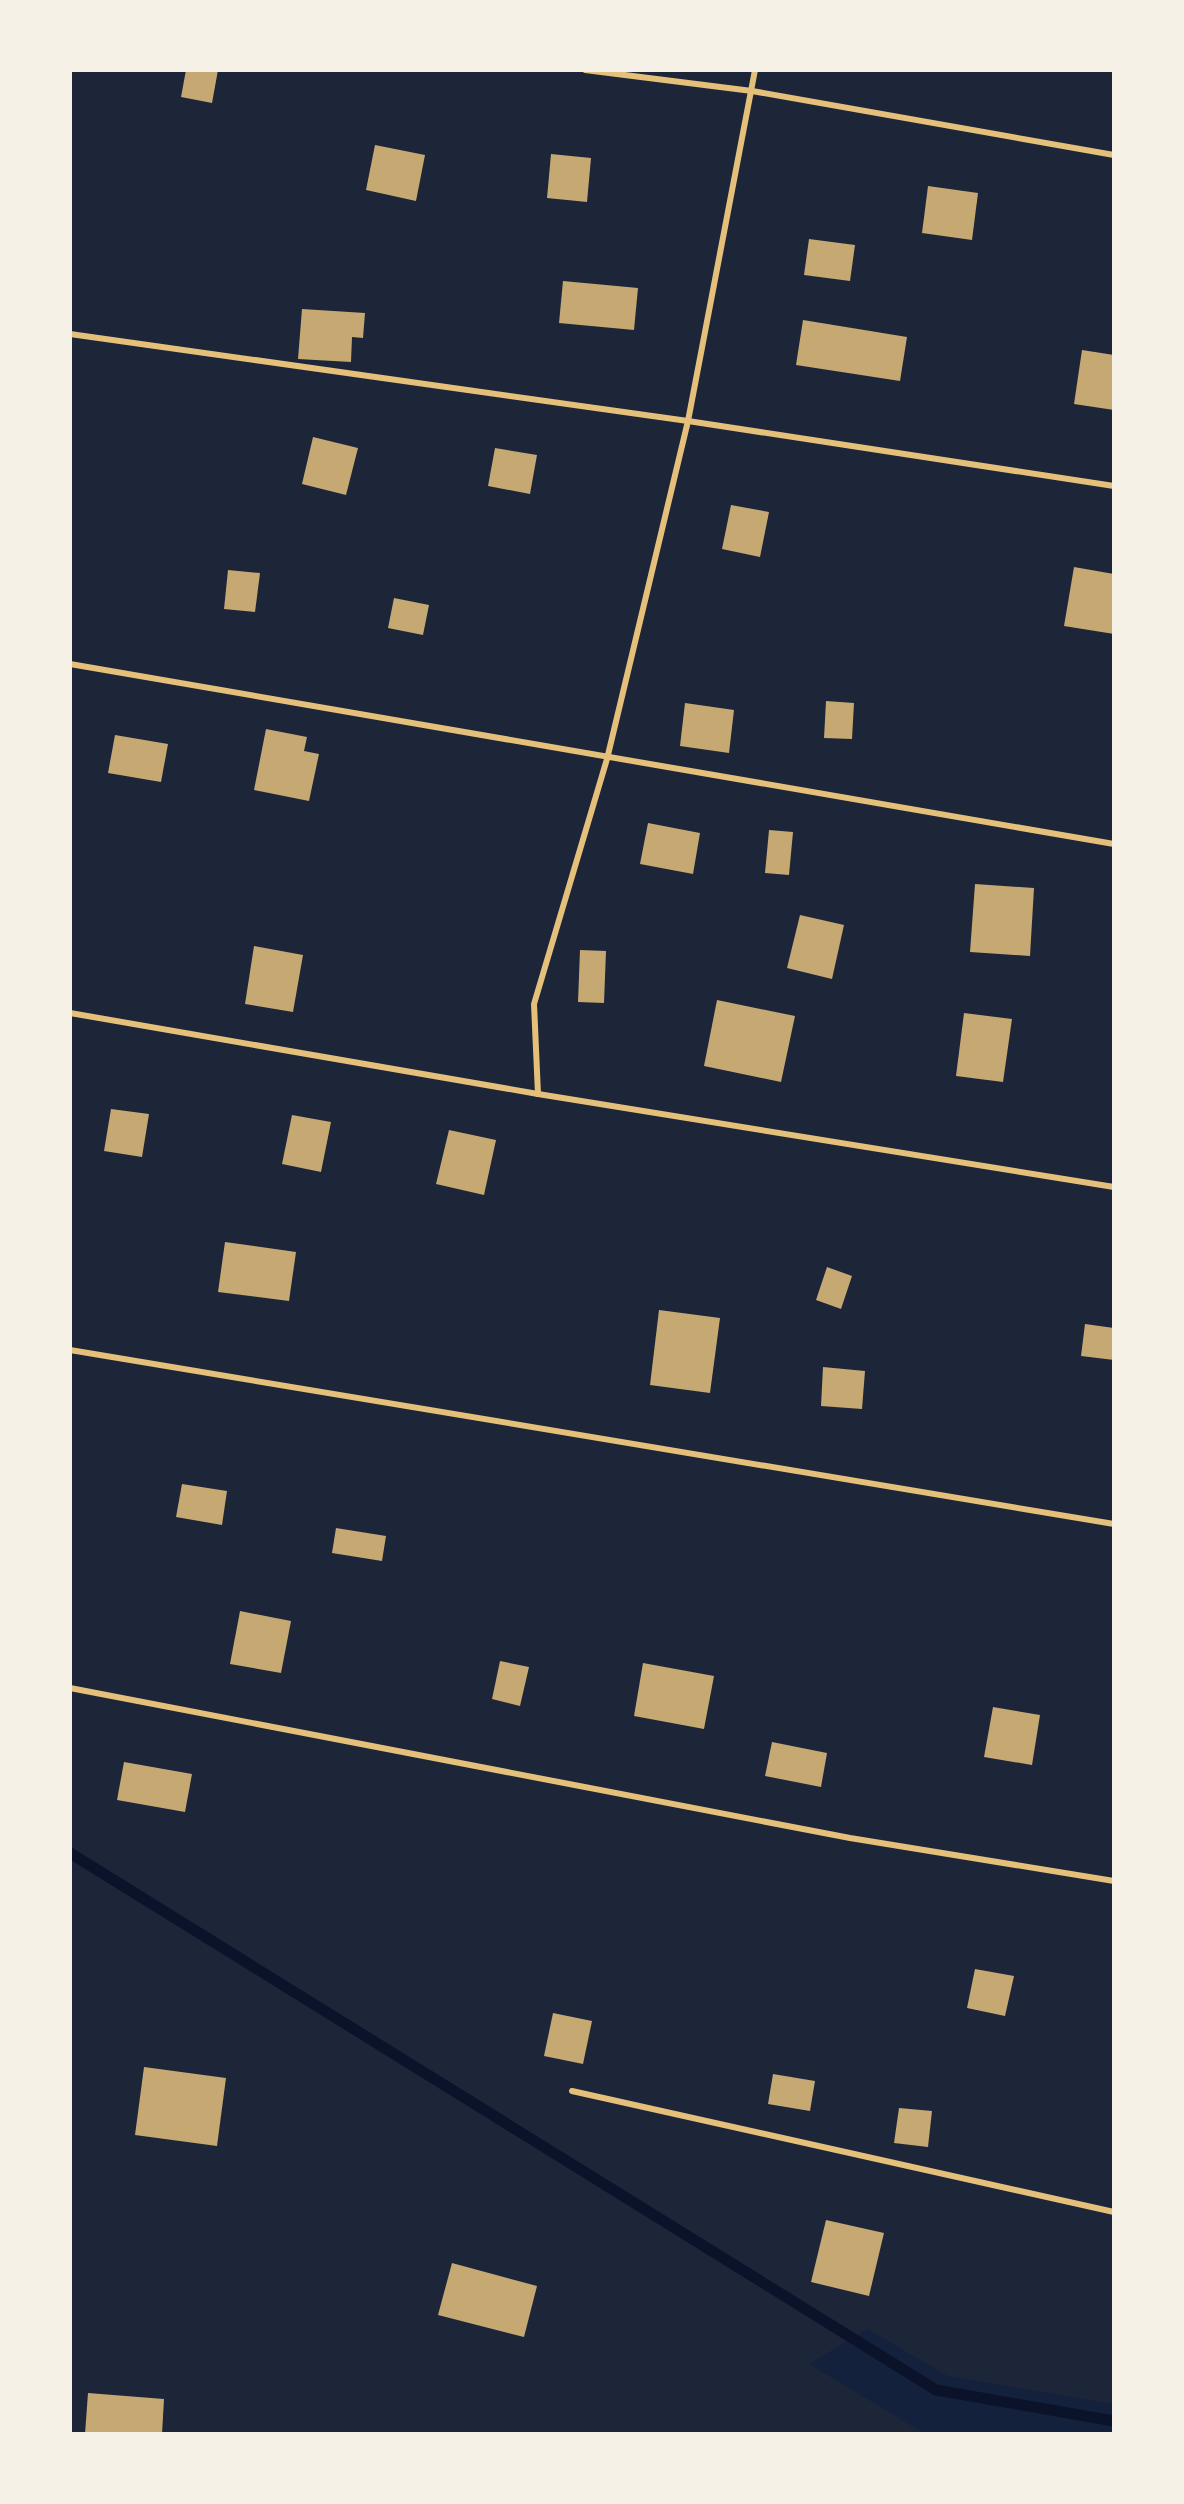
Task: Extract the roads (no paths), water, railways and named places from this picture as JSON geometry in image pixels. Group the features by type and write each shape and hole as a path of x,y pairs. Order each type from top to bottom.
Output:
{"lane":[{"path":"585,70 752,91 1114,155"},
{"path":"538,1094 534,1004 607,759 688,421 755,70"},
{"path":"70,334 688,421 1114,486"},
{"path":"70,664 1114,844"},
{"path":"70,1013 538,1094 1114,1187"},
{"path":"70,1350 1114,1524"},
{"path":"70,1688 850,1838 1114,1881"},
{"path":"572,2091 1114,2212"}],"waterway":[{"path":"70,1853 936,2390 1114,2421"}]}
